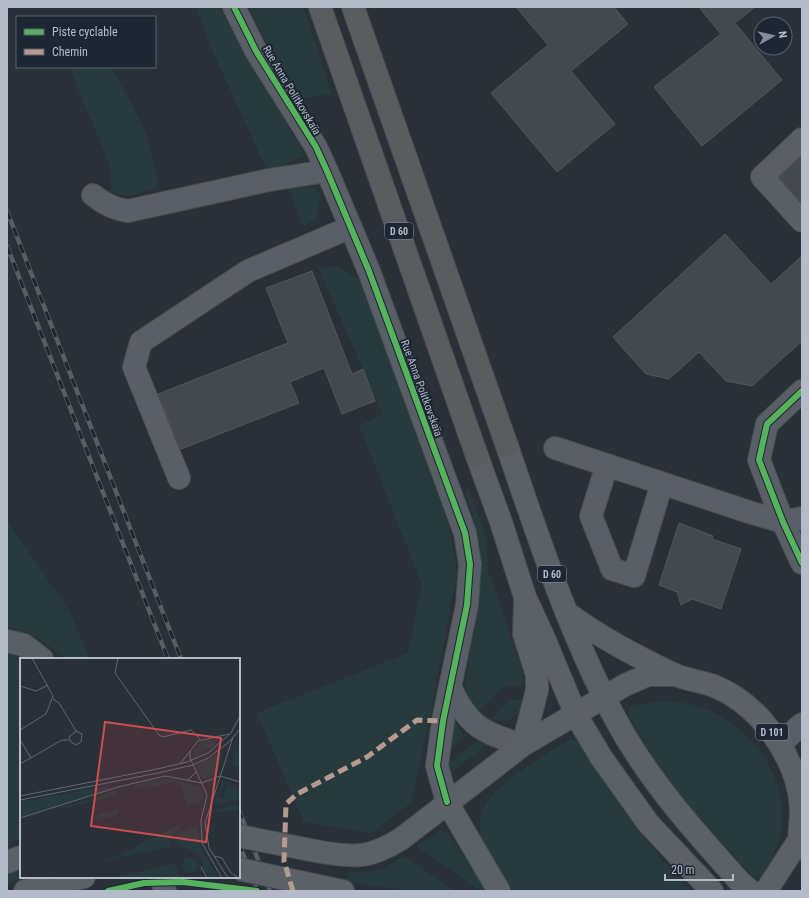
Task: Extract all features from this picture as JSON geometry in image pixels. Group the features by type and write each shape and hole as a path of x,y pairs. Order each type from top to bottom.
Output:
{"highway":[{"name":"D 60","path":"320,7 477,456"},
{"name":"D 60","path":"353,7 507,446"}],"main road":[{"name":"D 60","path":"507,446 565,611 590,669 617,722 653,778 684,820 741,883 751,891"},
{"name":"D 60","path":"477,456 501,522 525,597 576,715 601,757 648,823 712,891"},
{"path":"523,745 537,690 537,675 524,634 525,597"},
{"path":"565,611 591,631 676,675"},
{"name":"D 101","path":"240,836 321,852 355,856 365,856 380,851 401,839 447,802 523,745 625,685 648,676 676,675 714,686 730,694 755,712 780,744 792,771 798,790 801,814 801,844"},
{"path":"447,802 499,891"},
{"path":"766,891 801,844"},
{"path":"7,862 20,857"},
{"path":"240,869 335,889"},
{"path":"25,891 80,878"}],"street":[{"name":"Rue Anna Politkovskaïa","path":"234,7 256,50 316,147 327,171 351,227 465,533 470,564 467,605 438,747 437,766 447,802"},
{"path":"802,139 762,177 802,221"},
{"path":"93,194 103,203 115,209 128,211 269,180 327,171"},
{"path":"179,478 134,367 141,342 248,271 351,227"},
{"path":"802,391 767,424 759,460 792,520 802,563"},
{"path":"555,448 662,483 792,520"},
{"path":"607,465 591,516 612,569 634,576 662,483"},
{"path":"7,641 24,645 41,658"},
{"path":"450,686 457,701 478,727 497,736 523,745"},
{"path":"780,744 802,724"},
{"path":"161,878 165,891"}],"green space":[{"path":"196,7 219,7 305,155 268,173 213,52"},
{"path":"249,7 303,7 332,94 300,99 280,72"},
{"path":"69,68 113,68 146,132 159,187 128,197 111,192 111,168"},
{"path":"287,184 310,186 314,188 321,196 316,219 303,227"},
{"path":"335,266 358,278 362,284 448,523 456,562 456,579 432,707 411,803 371,833 304,822 256,713 408,653 422,585 359,425 383,415 319,269"},
{"path":"468,487 486,536 488,570 522,668 524,683 522,687 503,686 480,711 470,699 465,683 482,571 479,539 466,493"},
{"path":"7,520 70,612 90,658 67,658 36,637 7,627"},
{"path":"7,653 20,659 20,838 7,843"},
{"path":"529,700 515,717 505,720 492,719 507,701"},
{"path":"679,702 689,704 709,710 727,720 744,733 758,749 770,767 778,787 782,807 781,828 774,854 760,878 755,878 701,820 684,799 653,756 627,711 632,705"},
{"path":"451,716 464,735 446,754"},
{"path":"571,739 578,741 603,781 644,838 692,891 513,891 491,861 483,846 480,824 481,814 489,799 510,779 536,760"},
{"path":"477,741 484,744 484,748 449,774 446,766"},
{"path":"442,830 448,834 489,891 481,891 416,846"},
{"path":"404,856 456,891 412,891 345,882 348,872 372,872 389,865"},
{"path":"20,869 20,878 27,878 7,885 7,873"}],"building":[{"path":"516,7 614,7 628,24 571,71 615,124 557,172 491,93 548,45"},
{"path":"699,7 755,7 735,23 753,45 753,56 762,56 782,80 702,146 654,87 721,34"},
{"path":"802,156 802,202 779,178"},
{"path":"725,234 771,284 802,256 802,341 752,386 726,381 699,352 669,379 646,374 613,337"},
{"path":"312,271 352,374 363,369 375,401 342,414 324,368 290,382 299,403 181,449 158,394 288,343 266,288"},
{"path":"679,523 713,536 712,539 741,549 721,609 692,599 681,605 677,592 659,585"}],"railway":[{"path":"7,211 181,658"},
{"path":"7,246 168,658"},
{"path":"240,813 270,891"},
{"path":"240,846 257,891"}],"marked path":[{"path":"293,891 284,861 286,804 297,794 367,757 417,720 443,721"}],"cycle path":[{"path":"234,7 256,51 316,147 327,171 369,271 465,533 470,564 467,605 443,721 437,766 447,802"},
{"path":"802,391 767,424 759,460 783,522 802,563"},
{"path":"108,891 144,883 183,882 257,891"}]}
